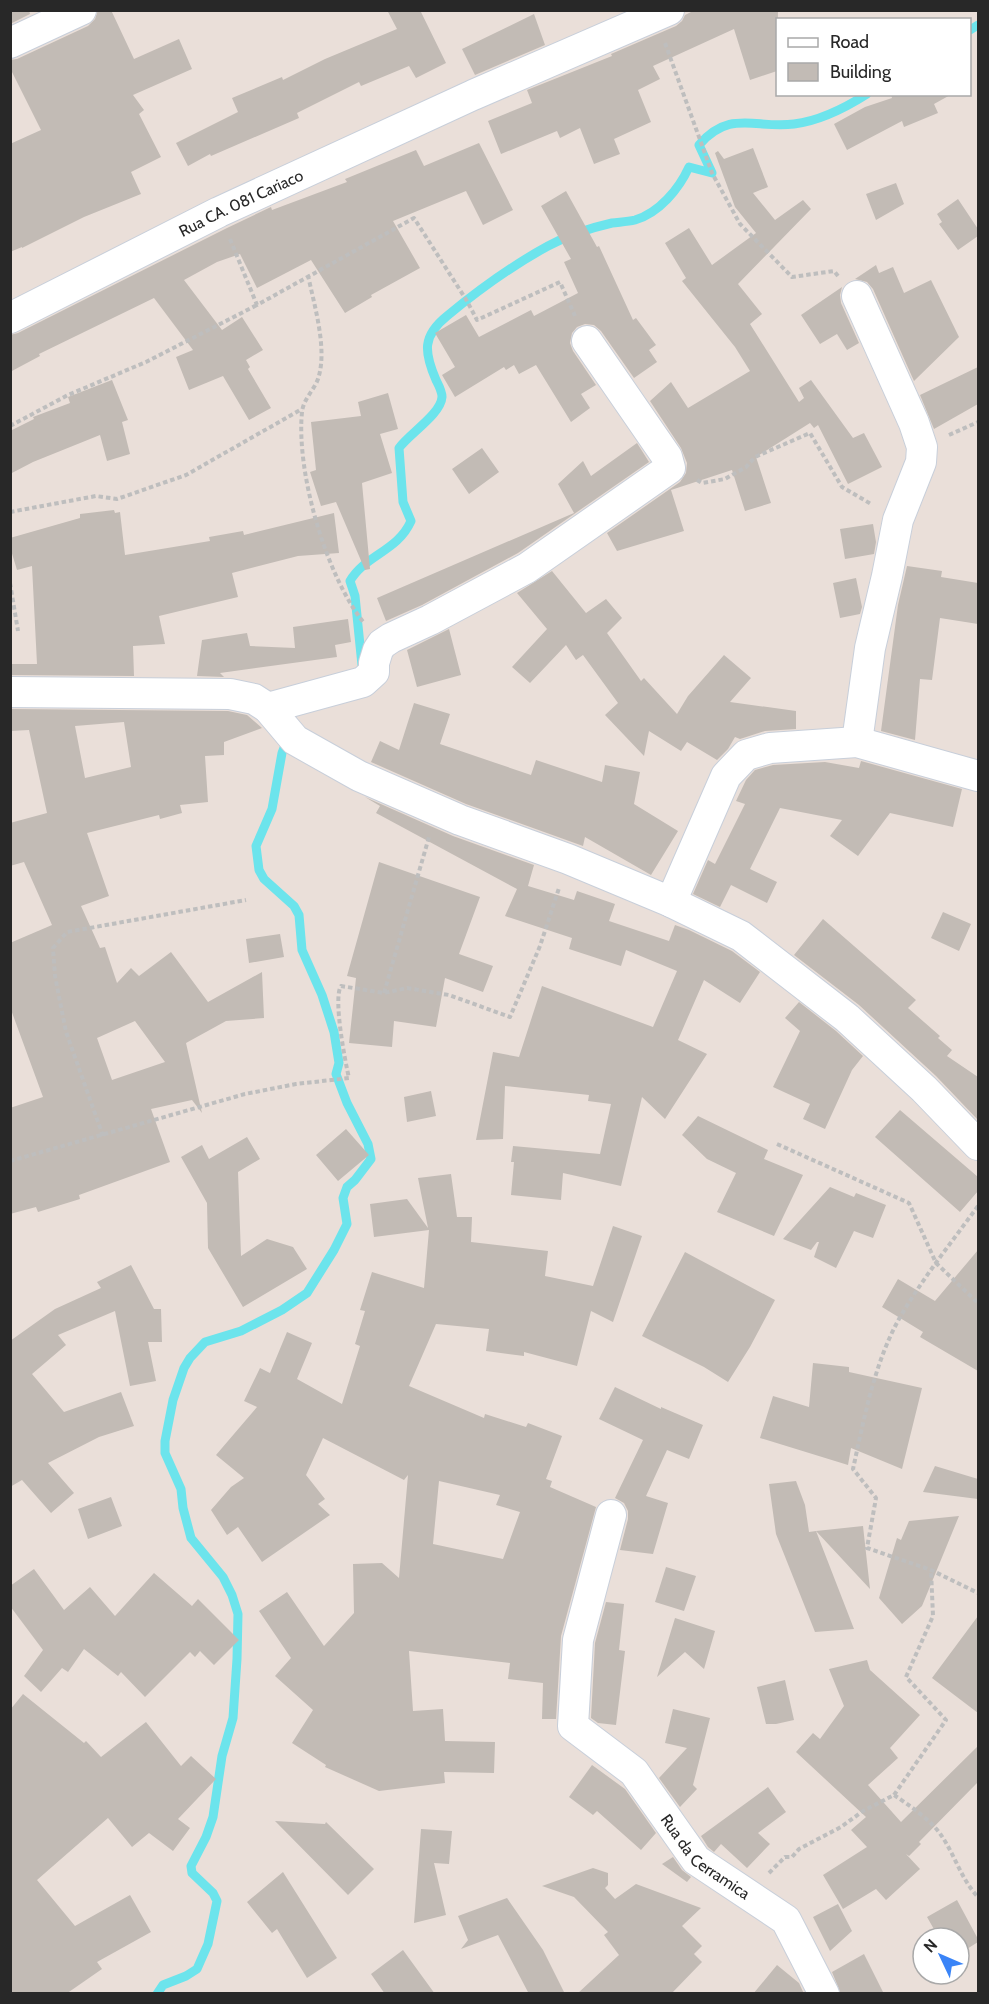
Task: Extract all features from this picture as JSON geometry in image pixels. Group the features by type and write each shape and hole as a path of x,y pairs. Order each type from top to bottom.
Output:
{"street":[{"path":"10,43 81,10"},
{"name":"Rua CA. 081 Cariaco","path":"10,318 219,212 473,95 661,14"},
{"path":"857,296 914,423 922,447 921,462 898,520 870,648 857,742"},
{"path":"268,708 363,682 374,672 374,663 382,644 527,568 670,468 667,457 587,341"},
{"path":"10,692 230,694 254,699 268,708 295,740 358,776 438,811 568,859 671,902 741,936 847,1018 924,1089 978,1145"},
{"path":"671,902 726,776 746,755 770,748 857,742 978,776"},
{"name":"Rua da Cerramica","path":"611,1515 578,1640 573,1726 634,1772 696,1860 786,1920 824,1994"}],"path":[{"path":"661,14 712,173 740,224 792,277 834,271 857,296"},
{"path":"219,212 257,305"},
{"path":"10,426 68,395 146,362 257,305 414,218 477,320 560,282 587,341"},
{"path":"308,275 321,339 318,377 302,409 303,466 327,559 357,614 382,644"},
{"path":"10,512 96,496 117,499 186,475 302,409"},
{"path":"670,468 702,483 725,479 746,467 755,457 810,433 842,487 898,520"},
{"path":"10,583 18,631"},
{"path":"384,993 416,878 438,811"},
{"path":"10,1161 244,1094 296,1084 348,1078 340,1022 339,988 341,986 384,993 407,988 449,995 510,1017 540,946 568,859"},
{"path":"103,1136 66,1032 55,976 53,948 67,932 246,900"},
{"path":"777,1144 909,1203 936,1263 978,1303"},
{"path":"978,1206 898,1320 885,1350 867,1409 853,1469 876,1498 867,1548 931,1570 978,1593"},
{"path":"750,1896 785,1857 792,1857 799,1849 894,1795 946,1720 906,1677 933,1616 931,1570"},
{"path":"894,1795 908,1804 940,1833 969,1887 978,1897"}],"building":[{"path":"10,10 29,10 30,14 10,24"},
{"path":"98,10 111,10 134,59 179,39 192,69 133,95 144,110 139,114 161,157 131,172 141,194 84,217 10,252 10,144 41,130 10,68 10,60 17,59 88,26 95,19"},
{"path":"387,10 420,10 446,63 416,78 409,66 361,86 359,82 297,113 299,118 211,156 210,154 188,166 176,143 238,112 232,98 282,77 283,80 325,59 397,29"},
{"path":"695,10 778,10 776,71 750,80 734,29 653,66 660,79 638,90 651,122 614,139 620,154 594,164 580,128 560,138 557,131 501,154 488,121 532,103 527,90 612,56 611,54 676,26 685,15"},
{"path":"534,14 545,45 475,75 462,49"},
{"path":"892,96 948,96 934,104 938,113 904,127 902,121 847,150 834,124 865,107 892,98"},
{"path":"479,143 513,210 483,225 466,191 393,221 420,268 371,295 372,297 345,313 311,260 257,288 240,254 217,262 184,280 222,330 242,317 263,350 246,360 250,367 248,369 271,408 249,420 223,376 189,390 176,357 193,350 154,298 39,354 40,356 10,372 10,335 227,228 271,207 272,210 347,182 345,179 416,150 424,166"},
{"path":"753,148 768,187 753,193 775,220 803,200 811,209 738,284 762,314 750,324 799,402 804,398 799,388 811,380 853,438 864,433 882,467 848,484 818,425 814,428 810,423 756,457 771,503 745,511 732,470 671,490 684,531 617,551 607,533 680,482 686,473 687,463 681,448 650,401 671,382 688,408 750,371 735,347 682,281 686,278 665,243 689,228 712,265 756,233 735,207 715,153 718,151 724,159"},
{"path":"896,183 904,204 876,220 866,194"},
{"path":"566,191 597,247 599,246 633,320 636,318 656,345 649,350 657,362 634,378 601,331 594,325 585,324 577,327 572,333 570,343 596,385 581,394 590,408 571,422 536,365 519,374 514,365 506,370 504,367 455,397 442,375 455,367 435,333 466,315 479,337 531,310 534,316 578,293 564,262 571,259 541,206"},
{"path":"958,199 978,229 978,236 958,250 939,224 942,222 937,214"},
{"path":"876,265 879,273 893,267 904,293 931,280 959,337 914,381 873,289 867,282 855,279"},
{"path":"842,287 841,303 859,343 847,350 837,334 820,344 801,315"},
{"path":"978,367 978,404 934,429 920,395"},
{"path":"112,380 128,420 122,422 130,454 107,461 100,435 33,462 10,474 10,431 34,419 33,417 70,403 68,397"},
{"path":"388,393 398,429 380,434 392,473 362,483 370,569 365,570 336,502 321,506 310,472 316,470 311,422 361,416 358,402"},
{"path":"637,443 649,462 518,553 422,605 386,621 377,598 574,513 558,484 583,461 591,476"},
{"path":"482,448 499,472 469,494 452,469"},
{"path":"114,510 115,513 120,512 125,555 210,541 209,537 243,531 244,535 334,513 339,553 298,556 232,573 238,597 159,616 165,644 133,646 134,676 10,675 10,664 37,664 32,566 17,570 10,547 10,538 80,518 80,514"},
{"path":"873,524 876,542 874,554 845,559 840,529"},
{"path":"907,566 942,571 941,577 978,583 978,624 940,618 932,680 920,679 915,740 881,731 898,605"},
{"path":"552,571 586,613 606,599 622,618 607,633 641,681 644,678 677,714 688,696 724,655 751,678 730,702 796,711 796,729 765,731 740,739 735,737 728,749 717,760 687,742 681,751 649,731 644,756 605,715 618,703 583,655 576,660 566,645 530,683 512,667 547,629 517,593"},
{"path":"856,578 862,607 860,614 840,618 833,583"},
{"path":"348,619 351,642 335,645 337,657 220,673 224,677 197,676 202,640 247,633 250,646 295,648 293,627"},
{"path":"449,629 461,675 417,687 407,650"},
{"path":"414,703 450,714 440,744 531,775 536,760 602,782 605,765 640,772 634,804 678,831 651,875 585,837 583,846 466,804 371,762 380,741 399,750"},
{"path":"10,709 228,711 247,715 262,728 224,742 224,755 205,756 208,802 180,805 182,813 160,819 159,815 87,833 109,896 81,906 100,948 105,947 117,983 131,968 139,976 171,952 208,1002 262,972 264,1018 226,1021 186,1043 202,1113 192,1100 151,1109 170,1162 79,1195 80,1199 38,1212 36,1207 10,1214 10,1108 43,1097 10,1007 10,943 52,925 24,862 10,866 10,823 47,813 29,730 10,731","holes":["124,722 131,767 85,778 75,726","135,1021 165,1062 112,1080 97,1038"]},
{"path":"861,761 962,789 953,827 890,813 858,856 830,836 842,820 780,808 750,869 777,882 767,903 731,885 720,907 693,894 708,860 715,864 745,804 736,801 746,780 755,770 773,765 825,762 859,768"},
{"path":"365,797 453,836 534,865 528,886 574,900 577,891 615,904 609,921 669,941 675,925 689,930 732,951 760,972 740,1003 704,980 678,1040 707,1054 665,1119 642,1097 621,1186 563,1173 561,1200 511,1195 513,1146 600,1154 611,1104 588,1101 589,1095 505,1086 503,1139 476,1140 493,1052 519,1057 542,986 653,1027 677,971 626,950 621,966 569,949 572,938 505,916 517,889 376,813 380,806"},
{"path":"379,862 480,897 459,954 493,966 483,992 445,978 436,1027 394,1021 392,1047 349,1043 356,978 347,976"},
{"path":"943,912 971,924 959,951 931,938"},
{"path":"823,919 916,1000 908,1008 940,1036 938,1038 952,1050 947,1056 978,1077 978,1120 936,1076 859,1005 794,955"},
{"path":"280,934 284,957 249,963 246,939"},
{"path":"799,1002 863,1056 852,1070 825,1129 803,1119 810,1104 773,1087 800,1031 785,1018"},
{"path":"431,1091 436,1116 407,1122 404,1097"},
{"path":"900,1110 978,1177 978,1191 960,1212 875,1137"},
{"path":"698,1116 768,1150 764,1159 803,1175 774,1236 717,1212 736,1173 707,1159 682,1135"},
{"path":"346,1129 369,1155 338,1181 316,1155"},
{"path":"247,1137 260,1159 238,1172 241,1256 267,1239 293,1247 307,1269 243,1307 208,1248 207,1203 181,1157 202,1145 209,1159"},
{"path":"451,1174 457,1217 472,1217 471,1242 548,1251 545,1276 593,1286 613,1226 642,1236 613,1322 591,1311 577,1366 524,1352 524,1356 486,1351 489,1329 436,1324 409,1386 484,1418 485,1414 526,1427 528,1423 562,1436 546,1479 552,1481 550,1487 596,1507 561,1636 556,1719 542,1719 543,1683 508,1679 510,1663 409,1651 413,1711 443,1709 445,1741 495,1742 494,1773 444,1772 445,1783 379,1791 325,1767 326,1765 292,1743 313,1710 275,1676 291,1658 259,1611 287,1592 324,1646 354,1613 353,1564 382,1563 399,1578 408,1475 404,1480 323,1438 306,1475 325,1499 318,1504 330,1515 262,1562 238,1527 227,1535 211,1510 231,1487 244,1478 216,1455 257,1407 244,1401 260,1368 270,1373 287,1332 312,1343 297,1379 342,1404 360,1346 355,1344 365,1311 360,1310 372,1272 424,1288 429,1230 374,1237 370,1204 407,1199 428,1228 418,1178","holes":["439,1481 500,1495 496,1505 520,1512 503,1559 433,1544"]},
{"path":"830,1187 854,1197 856,1193 886,1205 873,1238 854,1231 836,1268 814,1257 819,1242 811,1250 783,1239"},
{"path":"978,1250 978,1371 920,1337 923,1332 882,1307 898,1279 935,1301"},
{"path":"685,1252 775,1300 728,1382 704,1367 642,1336"},
{"path":"131,1265 154,1309 161,1309 162,1342 148,1342 156,1381 130,1386 115,1311 58,1335 66,1345 32,1374 64,1412 121,1392 134,1426 99,1437 48,1463 74,1493 51,1513 22,1480 10,1487 10,1341 55,1309 101,1288 97,1282"},
{"path":"813,1363 849,1367 849,1372 922,1388 902,1469 851,1448 848,1465 760,1438 773,1396 809,1407"},
{"path":"615,1387 661,1409 661,1407 703,1425 689,1459 667,1450 646,1496 668,1503 653,1554 620,1550 628,1511 624,1503 615,1498 643,1440 599,1419"},
{"path":"935,1466 978,1479 978,1499 923,1492"},
{"path":"796,1481 805,1505 809,1532 816,1531 854,1629 815,1632 776,1534 769,1484"},
{"path":"111,1497 122,1526 88,1539 78,1509"},
{"path":"959,1516 922,1606 902,1624 879,1598 897,1538 901,1540 909,1521"},
{"path":"863,1526 870,1589 816,1531"},
{"path":"666,1567 696,1576 684,1611 655,1602"},
{"path":"34,1569 64,1610 90,1587 115,1616 154,1573 192,1606 198,1599 239,1640 214,1665 200,1651 195,1657 190,1652 145,1697 121,1672 118,1676 84,1649 68,1672 62,1668 41,1692 24,1676 43,1650 10,1606 10,1586"},
{"path":"606,1602 624,1604 619,1650 625,1651 616,1725 598,1723 591,1718 595,1643"},
{"path":"978,1616 978,1713 932,1678"},
{"path":"675,1618 715,1631 704,1669 685,1652 657,1677"},
{"path":"867,1660 870,1670 920,1715 890,1748 898,1758 868,1785 901,1822 978,1746 978,1782 919,1842 921,1844 909,1856 906,1854 920,1869 886,1900 876,1889 843,1909 823,1875 867,1847 851,1830 866,1817 796,1752 813,1733 820,1739 844,1706 829,1669"},
{"path":"785,1680 794,1720 766,1724 757,1687"},
{"path":"23,1694 84,1743 86,1741 101,1757 146,1722 181,1766 191,1756 216,1779 178,1819 190,1828 173,1851 149,1833 132,1847 108,1818 37,1880 75,1926 130,1895 151,1932 97,1962 102,1969 66,1994 10,1994 10,1710"},
{"path":"673,1709 710,1718 693,1785 697,1789 680,1807 659,1778 687,1748 665,1743"},
{"path":"592,1765 625,1789 656,1833 641,1850 597,1811 593,1815 569,1797"},
{"path":"768,1787 786,1812 758,1833 770,1844 747,1868 721,1844 714,1852 708,1847 701,1836"},
{"path":"275,1821 325,1824 326,1822 374,1869 348,1895"},
{"path":"421,1829 452,1831 449,1864 434,1863 446,1915 414,1923"},
{"path":"673,1857 682,1870 691,1877 687,1882 662,1864"},
{"path":"593,1868 608,1873 608,1885 605,1888 615,1899 636,1884 701,1908 682,1926 702,1946 694,1954 702,1962 671,1994 577,1994 619,1955 604,1935 608,1932 574,1897 542,1886"},
{"path":"283,1872 337,1958 307,1978 277,1929 272,1933 247,1902"},
{"path":"507,1898 543,1950 565,1994 529,1994 498,1935 461,1949 468,1940 458,1916"},
{"path":"957,1900 971,1926 932,1926 927,1917"},
{"path":"838,1904 852,1931 830,1951 813,1917"},
{"path":"971,1926 978,1939 978,1942 971,1946"},
{"path":"403,1950 435,1994 385,1994 371,1974"},
{"path":"864,1954 884,1994 841,1994 832,1972"},
{"path":"777,1965 799,1983 804,1994 753,1994"}],"waterway":[{"path":"971,29 978,25"},
{"path":"362,665 355,596 350,581 356,572 398,539 411,521 403,502 399,448 431,417 442,397 428,353 429,338 439,323 522,261 563,238 612,223 644,217 674,192 689,167 712,173 699,145 721,127 744,123 794,124 813,120 832,113 864,96"},
{"path":"157,1994 163,1985 197,1969 208,1944 217,1901 213,1893 192,1873 191,1866 206,1837 213,1817 222,1756 233,1718 237,1659 238,1614 232,1595 223,1577 191,1538 183,1508 181,1489 165,1453 173,1400 184,1368 205,1342 241,1331 282,1310 307,1293 347,1224 343,1198 347,1187 371,1159 368,1144 347,1103 336,1074 339,1063 334,1032 322,995 302,950 299,915 294,906 264,879 259,870 256,846 272,809 282,753 287,740"}]}
